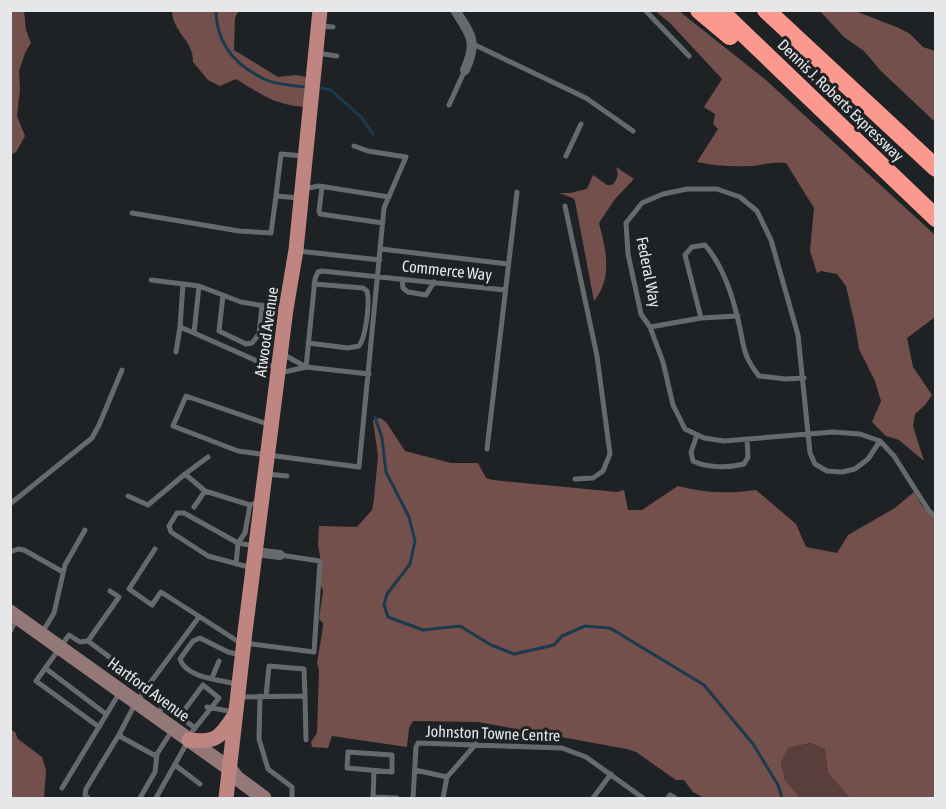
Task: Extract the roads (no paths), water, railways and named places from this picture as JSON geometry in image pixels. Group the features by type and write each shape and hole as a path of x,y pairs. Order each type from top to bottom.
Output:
{"highway":[{"path":"699,10 874,160"},
{"name":"Dennis J. Roberts Expressway","path":"719,10 936,218"},
{"name":"Dennis J. Roberts Expressway","path":"766,10 936,168"},
{"path":"784,10 862,98"}],"main road":[{"name":"Atwood Avenue","path":"226,798 243,723 241,691 243,650 255,556 256,503 266,474 286,309 296,250 311,59 324,21"},
{"name":"Hartford Avenue","path":"14,615 156,717 176,723 233,774 264,798"},
{"name":"Atwood Avenue","path":"234,798 235,713 241,691"},
{"path":"190,736 202,741 216,739 225,730 235,713"}],"street":[{"path":"455,10 470,34 473,44 465,70"},
{"path":"255,556 280,555"}],"lane":[{"path":"645,10 689,56"},
{"path":"473,44 586,98 633,131"},
{"path":"311,59 337,56"},
{"path":"449,105 465,70"},
{"path":"566,156 581,124"},
{"path":"354,146 368,151 406,157 384,208 380,260"},
{"path":"132,213 239,231 271,233 280,154 305,157"},
{"path":"276,196 302,188 320,187 390,197"},
{"path":"302,188 320,187"},
{"path":"320,187 320,214 383,223"},
{"name":"Federal Way","path":"697,435 685,429 673,405 663,362 650,327 641,314 628,254 626,223 642,203 663,194 687,189 717,189 740,197 758,211 771,240 798,335 810,453 815,464 827,471 842,472 855,469 868,459 880,441"},
{"path":"487,449 517,192"},
{"path":"565,206 597,356 610,454 603,471 593,478 575,479"},
{"path":"701,318 685,255 692,247 705,244 718,260 738,316 743,350 749,363 759,376 804,378"},
{"path":"381,249 508,264"},
{"name":"Commerce Way","path":"296,250 380,260 379,276 505,290"},
{"path":"272,426 186,396 173,426 238,451 359,467 379,276 322,271 316,275 306,367"},
{"path":"402,279 403,288 408,292 426,295 434,282"},
{"path":"151,280 199,286 241,302 286,309"},
{"path":"176,351 183,284"},
{"path":"308,343 355,348 362,342 368,299 367,291 363,288 314,284"},
{"path":"194,333 199,286"},
{"path":"223,295 219,331 246,344 252,343 259,334 262,305"},
{"path":"650,327 701,318 738,316"},
{"path":"180,327 266,365 279,364 369,374"},
{"path":"279,364 306,367"},
{"path":"10,504 92,438 122,370"},
{"path":"747,439 748,457 744,464 736,466 702,465 693,461 691,452 697,435 724,441 747,439 833,432 860,434 880,441 894,456 929,511 936,517"},
{"path":"128,496 148,506 208,457"},
{"path":"185,474 204,492 256,503 245,533 238,543 236,564"},
{"path":"266,474 286,476"},
{"path":"194,507 204,492"},
{"path":"177,513 184,513 238,543 255,556 236,564 208,556 171,532 169,526 177,513"},
{"path":"41,634 54,613 63,572 85,530"},
{"path":"10,552 18,549 24,550 63,572"},
{"path":"155,549 129,589 152,604 161,592 243,650"},
{"path":"280,555 320,561 314,652 243,650 228,652 200,638 193,640 181,657 181,663 196,675 212,678 241,691 263,696 305,696"},
{"path":"88,641 118,597 110,591"},
{"path":"10,632 14,615"},
{"path":"86,797 87,789 136,702 199,617"},
{"path":"99,727 36,681 69,635 80,642 88,641 148,686"},
{"path":"212,678 219,661"},
{"path":"292,798 292,787 268,769 259,739 268,666 304,669 306,741"},
{"path":"45,668 106,714"},
{"path":"140,798 155,772 157,754 203,686 219,698 202,717 190,736 156,798"},
{"path":"62,788 120,691"},
{"path":"209,708 235,713"},
{"path":"120,733 121,738 150,755 157,754"},
{"name":"Johnston Towne Centre","path":"413,798 418,743 562,748 586,757 643,798"},
{"path":"444,798 447,777 476,744"},
{"path":"348,752 392,755 392,772 374,771 347,768 348,752"},
{"path":"175,765 200,784"},
{"path":"415,770 447,777"},
{"path":"374,771 373,798 397,798"},
{"path":"593,798 611,774"},
{"path":"668,798 670,795 675,798"}],"waterway":[{"path":"216,10 219,33 229,52 244,67 269,81 305,87"},
{"path":"321,88 331,90 362,118 373,134"},
{"path":"375,417 382,438 386,472 409,517 415,541 410,564 387,594 384,605 388,617 423,630 460,626 491,645 514,654 554,645 562,636 585,626 610,628 704,685 753,744 778,785 782,798"}]}
